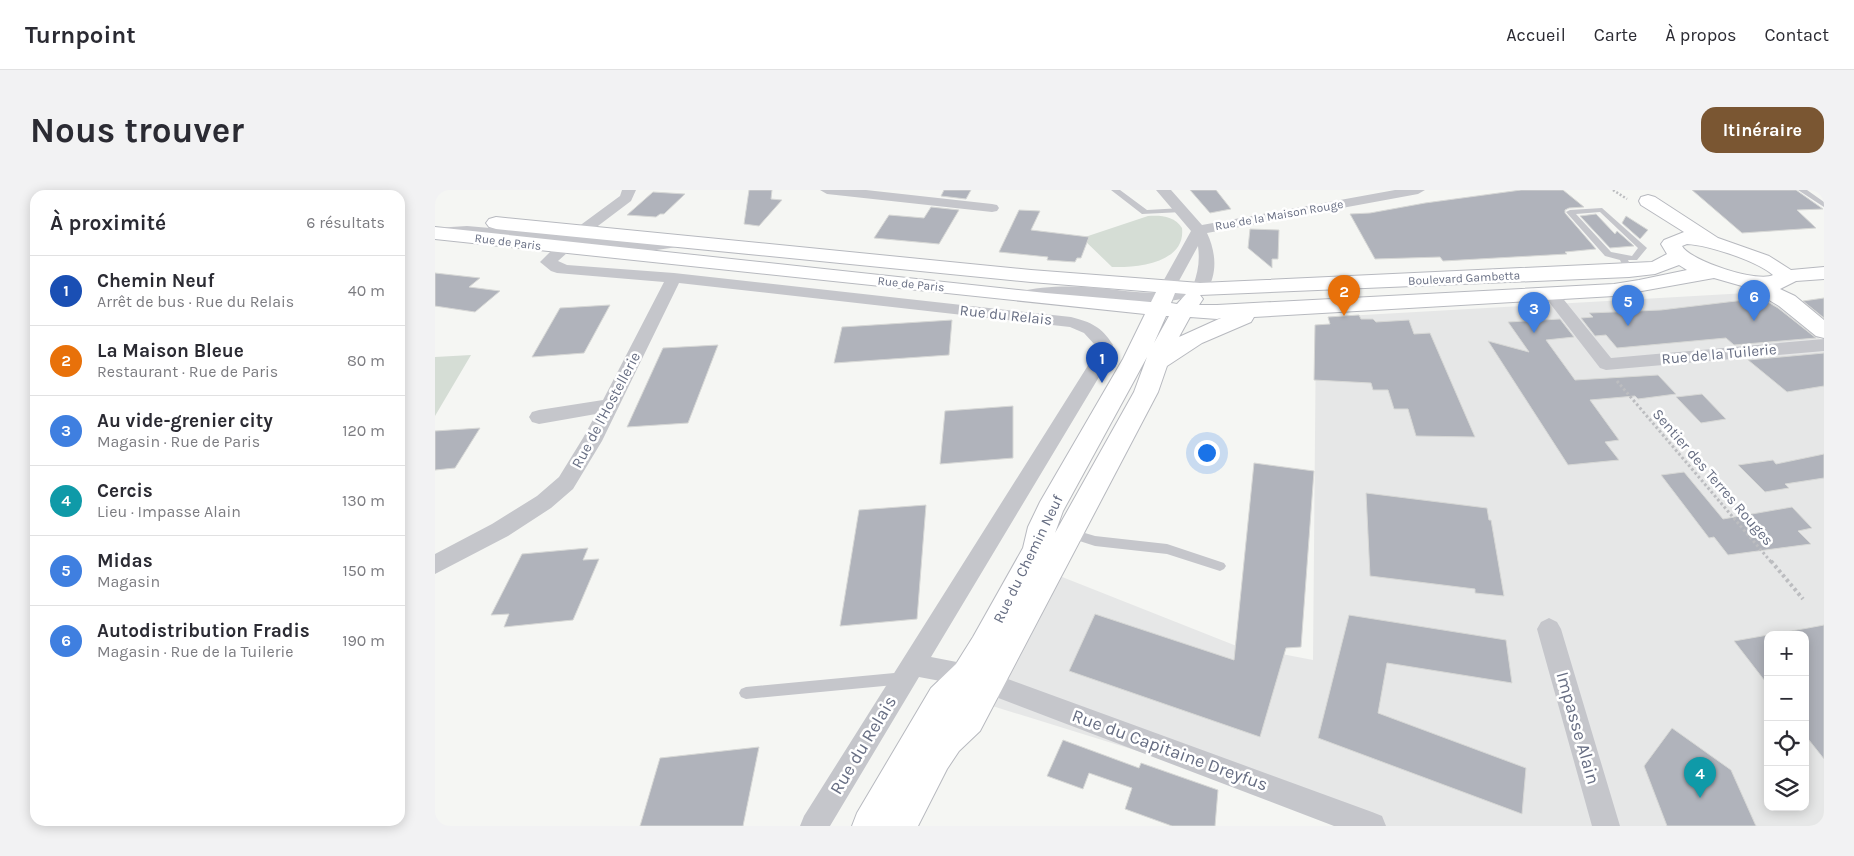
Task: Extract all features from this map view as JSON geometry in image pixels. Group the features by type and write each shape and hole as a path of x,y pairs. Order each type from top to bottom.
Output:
{"main road":[{"path":"1712,242 1642,197 1667,220 1678,247 1693,265 1756,284 1787,301 1824,331"},
{"name":"Rue de Paris","path":"435,217 572,240 1021,296 1177,299 1246,288"},
{"name":"Rue de Paris","path":"435,233 572,240 689,242 1021,275 1261,311 1389,303"},
{"path":"1678,247 1690,237 1712,242 1762,260 1780,270 1783,274 1784,285 1795,297 1824,320"},
{"name":"Boulevard Gambetta","path":"1246,288 1354,284 1626,265 1652,269 1671,261 1678,247"},
{"path":"1762,260 1795,263 1824,260"},
{"name":"Boulevard Gambetta","path":"1389,303 1627,289 1685,275 1713,272"},
{"path":"1756,284 1773,284 1783,279 1824,273"},
{"path":"1177,299 1232,300 1310,294 1354,284"},
{"name":"Rue du Chemin Neuf","path":"1056,530 1146,392 1177,299"},
{"name":"Rue du Chemin Neuf","path":"898,826 935,757 947,739 968,720 978,679 1056,530 1135,359 1177,299"},
{"path":"1156,363 1194,338 1261,311"},
{"name":"Rue du Chemin Neuf","path":"870,826 943,699 978,679"}],"street":[{"path":"572,240 626,198 629,190"},
{"path":"827,190 870,192 992,208"},
{"path":"1163,190 1199,230 1207,250 1207,274 1177,299"},
{"name":"Rue de la Maison Rouge","path":"1199,230 1417,190"},
{"path":"1177,299 1199,230"},
{"name":"Rue du Relais","path":"572,240 548,262 557,268 674,278 1071,322 1089,327 1098,334 1104,345 1096,367 814,826"},
{"name":"Rue de l'Hostellerie","path":"435,564 500,530 544,502 566,483 592,441 674,278"},
{"path":"1550,294 1606,364 1614,370"},
{"name":"Rue de la Tuilerie","path":"1614,370 1824,345"},
{"path":"539,417 610,405"},
{"name":"Impasse Alain","path":"1549,630 1606,826"},
{"path":"908,671 949,673 978,679"},
{"name":"Rue du Capitaine Dreyfus","path":"978,679 1230,771 1372,826"}],"lane":[{"path":"1115,190 1145,212 1182,210"},
{"path":"1803,190 1824,205"},
{"path":"1602,210 1643,248 1626,265 1608,254 1570,212 1602,210"},
{"path":"1056,530 1095,541 1167,549 1220,566"},
{"path":"745,693 908,671"}],"path":[{"name":"Sentier des Terres Rouges","path":"1614,370 1803,599"}],"shaded area":[{"path":"1148,216 1162,216 1171,219 1182,228 1181,240 1176,249 1158,261 1134,266 1112,267 1082,238"},
{"path":"1747,293 1776,304 1824,342 1824,826 1351,826 1189,767 973,700 1042,569 1234,645 1313,660 1316,325 1330,324 1328,317"},
{"path":"471,355 435,416 435,357"}],"building":[{"path":"749,190 772,190 771,199 782,200 759,226 744,224"},
{"path":"944,190 971,190 966,199 941,196"},
{"path":"1190,190 1216,190 1231,209 1210,213"},
{"path":"1521,190 1563,190 1584,207 1569,208 1565,210 1565,213 1596,249 1565,252 1567,254 1443,261 1440,257 1375,259 1350,214 1370,213 1425,203"},
{"path":"1692,190 1796,190 1823,209 1797,210 1816,228 1742,233"},
{"path":"653,192 685,194 664,214 656,217 627,215"},
{"path":"931,207 959,210 939,244 874,238 889,215 924,218"},
{"path":"1019,210 1040,211 1031,230 1089,237 1081,258 1077,258 1075,262 1047,260 1048,257 999,252"},
{"path":"1596,214 1615,234 1617,231 1634,246 1610,248 1580,216"},
{"path":"1626,216 1648,230 1640,239 1622,223"},
{"path":"1250,229 1279,230 1278,259 1272,259 1272,268 1248,248"},
{"path":"435,273 480,278 469,287 500,291 475,312 435,306"},
{"path":"1761,298 1778,308 1816,338 1734,345 1726,338 1617,348 1606,335 1595,336 1581,318 1593,317 1589,313 1661,310"},
{"path":"1824,298 1824,318 1803,301"},
{"path":"610,305 584,353 532,357 560,308"},
{"path":"1359,315 1361,319 1373,319 1376,322 1409,320 1414,334 1430,333 1475,437 1416,436 1408,409 1394,409 1388,390 1373,390 1371,383 1314,380 1315,325 1330,324 1328,317"},
{"path":"1560,319 1574,337 1546,340 1575,380 1658,375 1676,394 1638,399 1635,396 1590,400 1619,440 1605,442 1619,460 1568,465 1488,341 1529,352 1508,322"},
{"path":"952,320 949,355 834,363 842,327"},
{"path":"718,345 688,423 627,427 663,348"},
{"path":"1824,353 1824,386 1787,392 1748,360"},
{"path":"1702,394 1726,419 1701,423 1676,397"},
{"path":"1013,406 1013,458 940,464 945,411"},
{"path":"480,428 455,468 435,470 435,431"},
{"path":"1824,454 1824,478 1785,484 1789,488 1765,492 1738,465 1773,460 1776,464"},
{"path":"1254,463 1314,471 1301,647 1286,648 1260,737 1069,671 1095,614 1234,660"},
{"path":"1684,472 1723,519 1792,507 1812,528 1798,531 1811,544 1728,555 1714,537 1709,538 1661,475"},
{"path":"1366,493 1487,508 1489,520 1491,520 1504,596 1475,593 1475,589 1370,576"},
{"path":"926,505 917,619 840,626 859,510"},
{"path":"588,548 583,560 599,559 573,620 504,627 509,614 491,615 522,554"},
{"path":"1349,615 1506,640 1512,683 1387,663 1378,713 1526,768 1522,814 1318,738"},
{"path":"1824,625 1824,759 1809,740 1809,631 1792,631"},
{"path":"1764,636 1764,680 1734,641"},
{"path":"1672,728 1731,770 1756,826 1667,826 1644,766"},
{"path":"1063,740 1139,768 1141,763 1218,790 1215,826 1172,826 1125,809 1132,788 1089,773 1083,789 1047,776"},
{"path":"759,747 743,826 640,826 660,758"}],"place":[{"name":"La Maison Bleue","path":"1344,316"},
{"name":"Autodistribution Fradis","path":"1754,321"},
{"name":"Midas","path":"1628,326"},
{"name":"Au vide-grenier city","path":"1534,333"},
{"name":"Chemin Neuf","path":"1102,383"},
{"name":"Cercis","path":"1700,798"}]}
